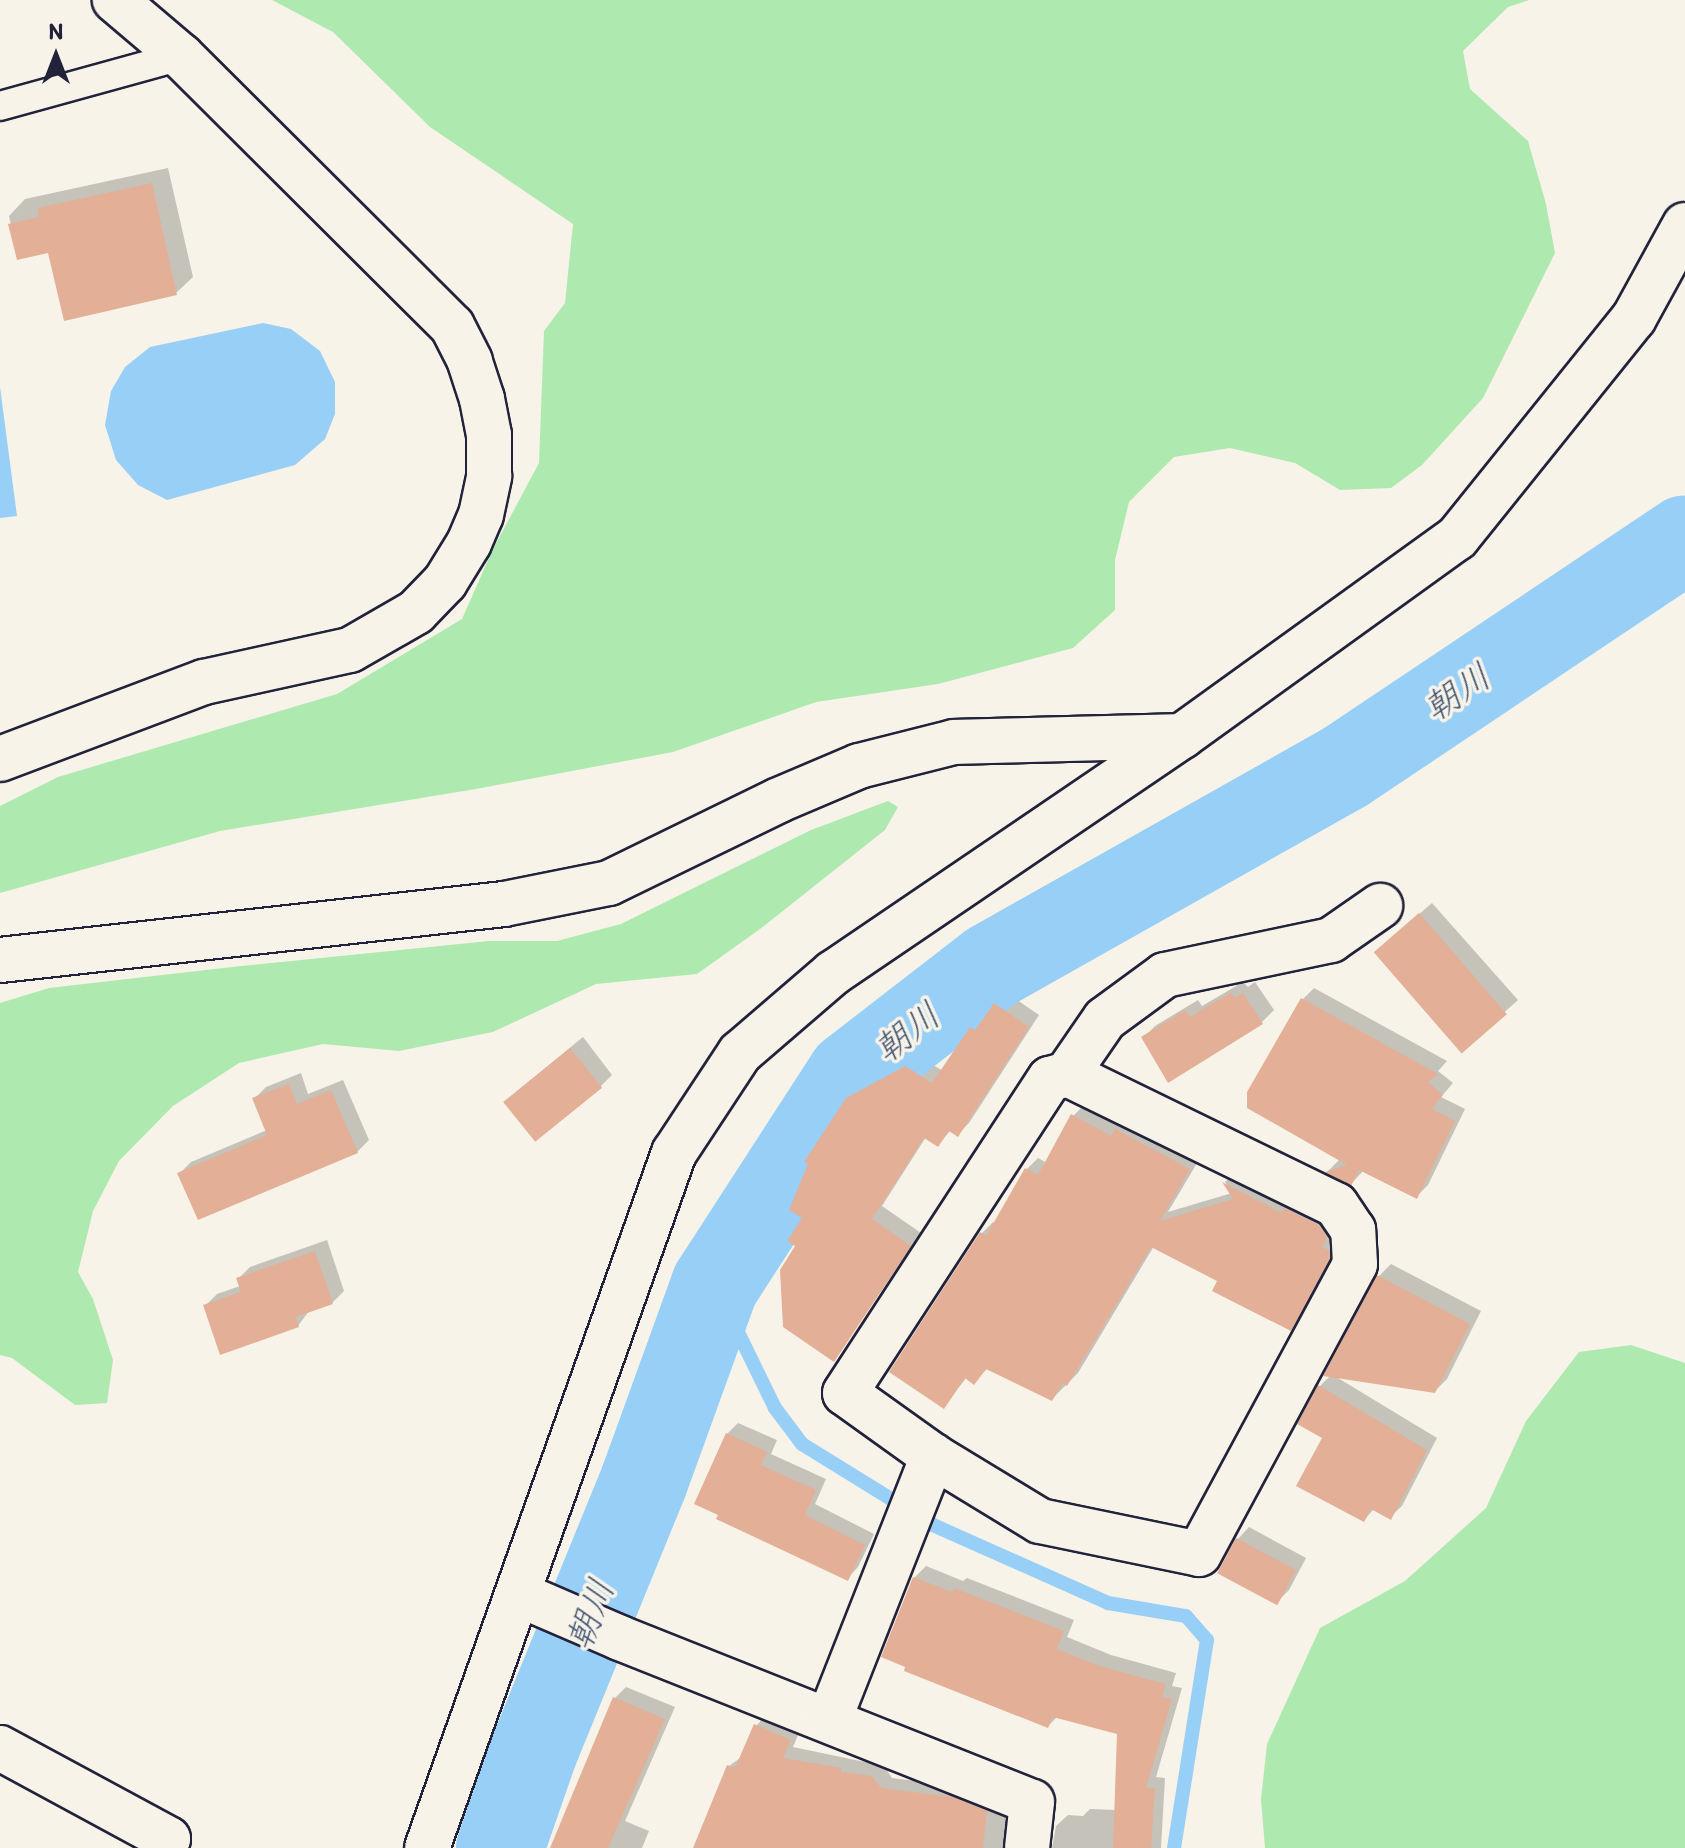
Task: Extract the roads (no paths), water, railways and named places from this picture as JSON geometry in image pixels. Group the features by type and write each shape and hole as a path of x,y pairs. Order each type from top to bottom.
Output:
{"street":[{"path":"0,759 204,682 350,650 416,612 445,582 469,543 481,515 489,476 489,435 470,361 452,326 181,56 115,0"},
{"path":"427,1848 674,1153 740,1053 833,973 1182,736 1457,538 1634,318 1685,225"},
{"path":"0,960 504,904 609,883 859,766 954,742 1182,736"},
{"path":"1067,1074 1336,1205 1353,1230 1355,1264 1199,1554 1040,1521 927,1470 845,1393 1050,1079 1067,1074 1105,1019 1165,975 1331,940 1380,906"},
{"path":"829,1720 927,1470"},
{"path":"518,1594 620,1638 1032,1802 1027,1848"},
{"path":"0,1748 168,1839 163,1848"}],"lane":[{"path":"0,106 181,56"}],"water":[{"path":"263,323 291,329 320,351 335,382 335,414 325,439 295,465 167,500 138,485 116,460 105,425 111,391 125,367 150,347"},
{"path":"0,387 17,516 0,518"}],"waterway":[{"name":"朝川","path":"500,1848 533,1753 644,1481 715,1285 851,1075 992,966 1345,767 1685,539"},
{"path":"715,1285 775,1408 802,1444 933,1525 1108,1603 1186,1616 1207,1640 1174,1848"}]}
